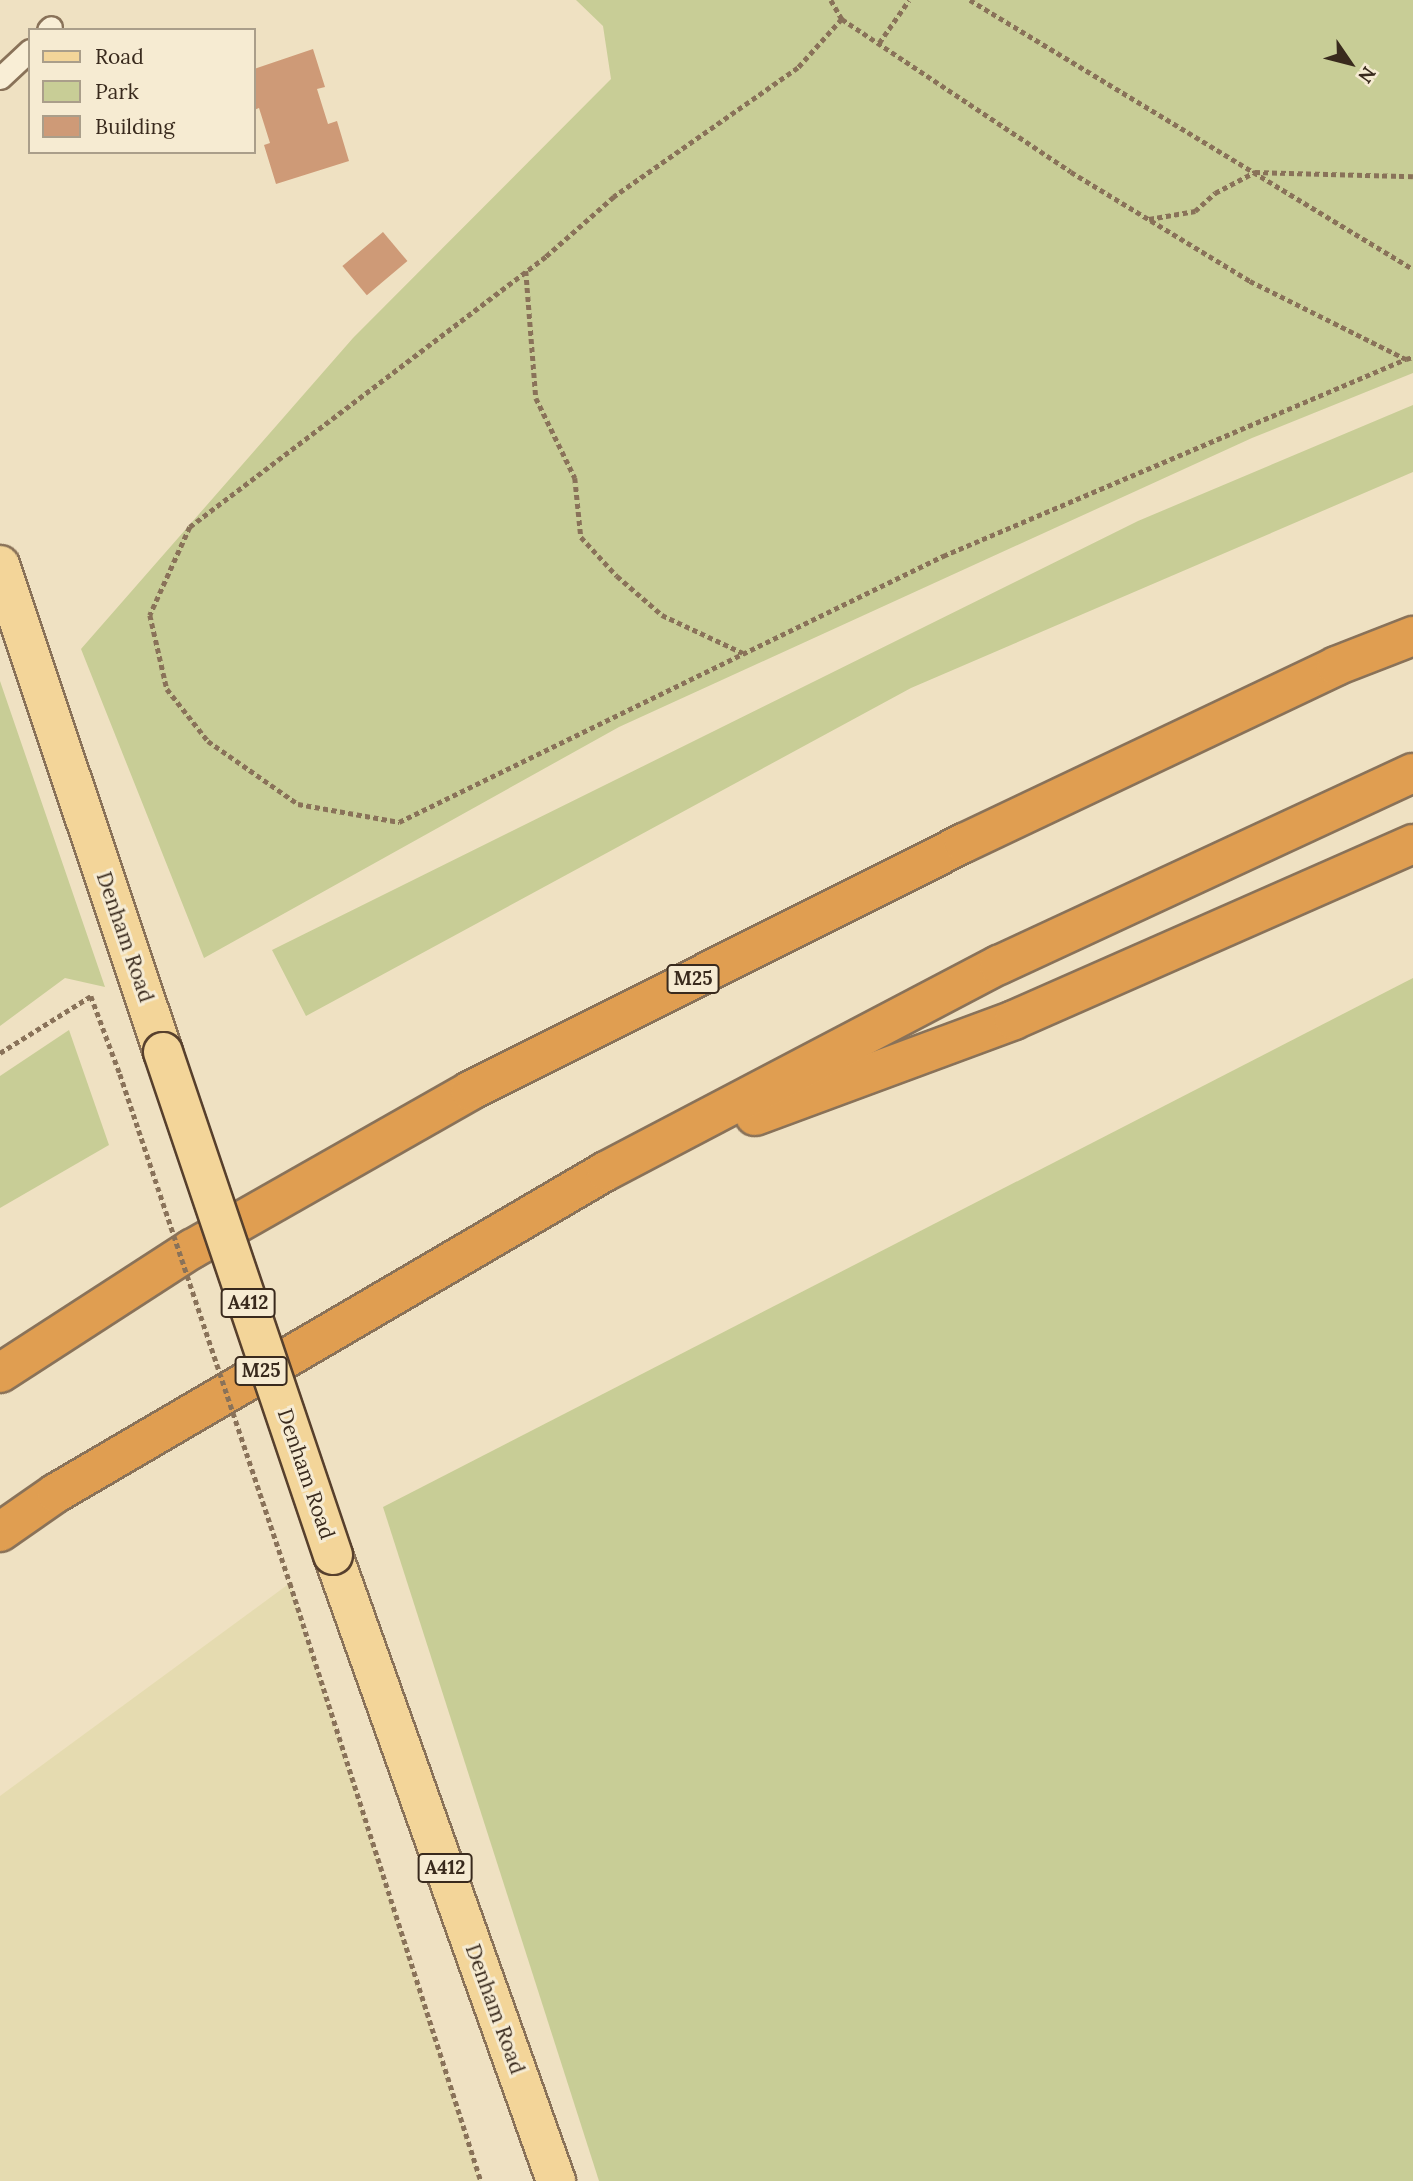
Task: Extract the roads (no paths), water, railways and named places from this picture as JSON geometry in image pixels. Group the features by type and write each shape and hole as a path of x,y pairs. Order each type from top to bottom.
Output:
{"highway":[{"name":"M25","path":"0,1373 192,1249 470,1091 964,843 1336,666 1413,636"},
{"name":"M25","path":"0,1532 68,1485 606,1171 999,965 1413,773"},
{"name":"M25","path":"606,1171 1014,1020 1413,844"}],"main road":[{"name":"Denham Road","path":"0,565 333,1555 556,2181"}],"lane":[{"path":"0,78 28,52"}]}
